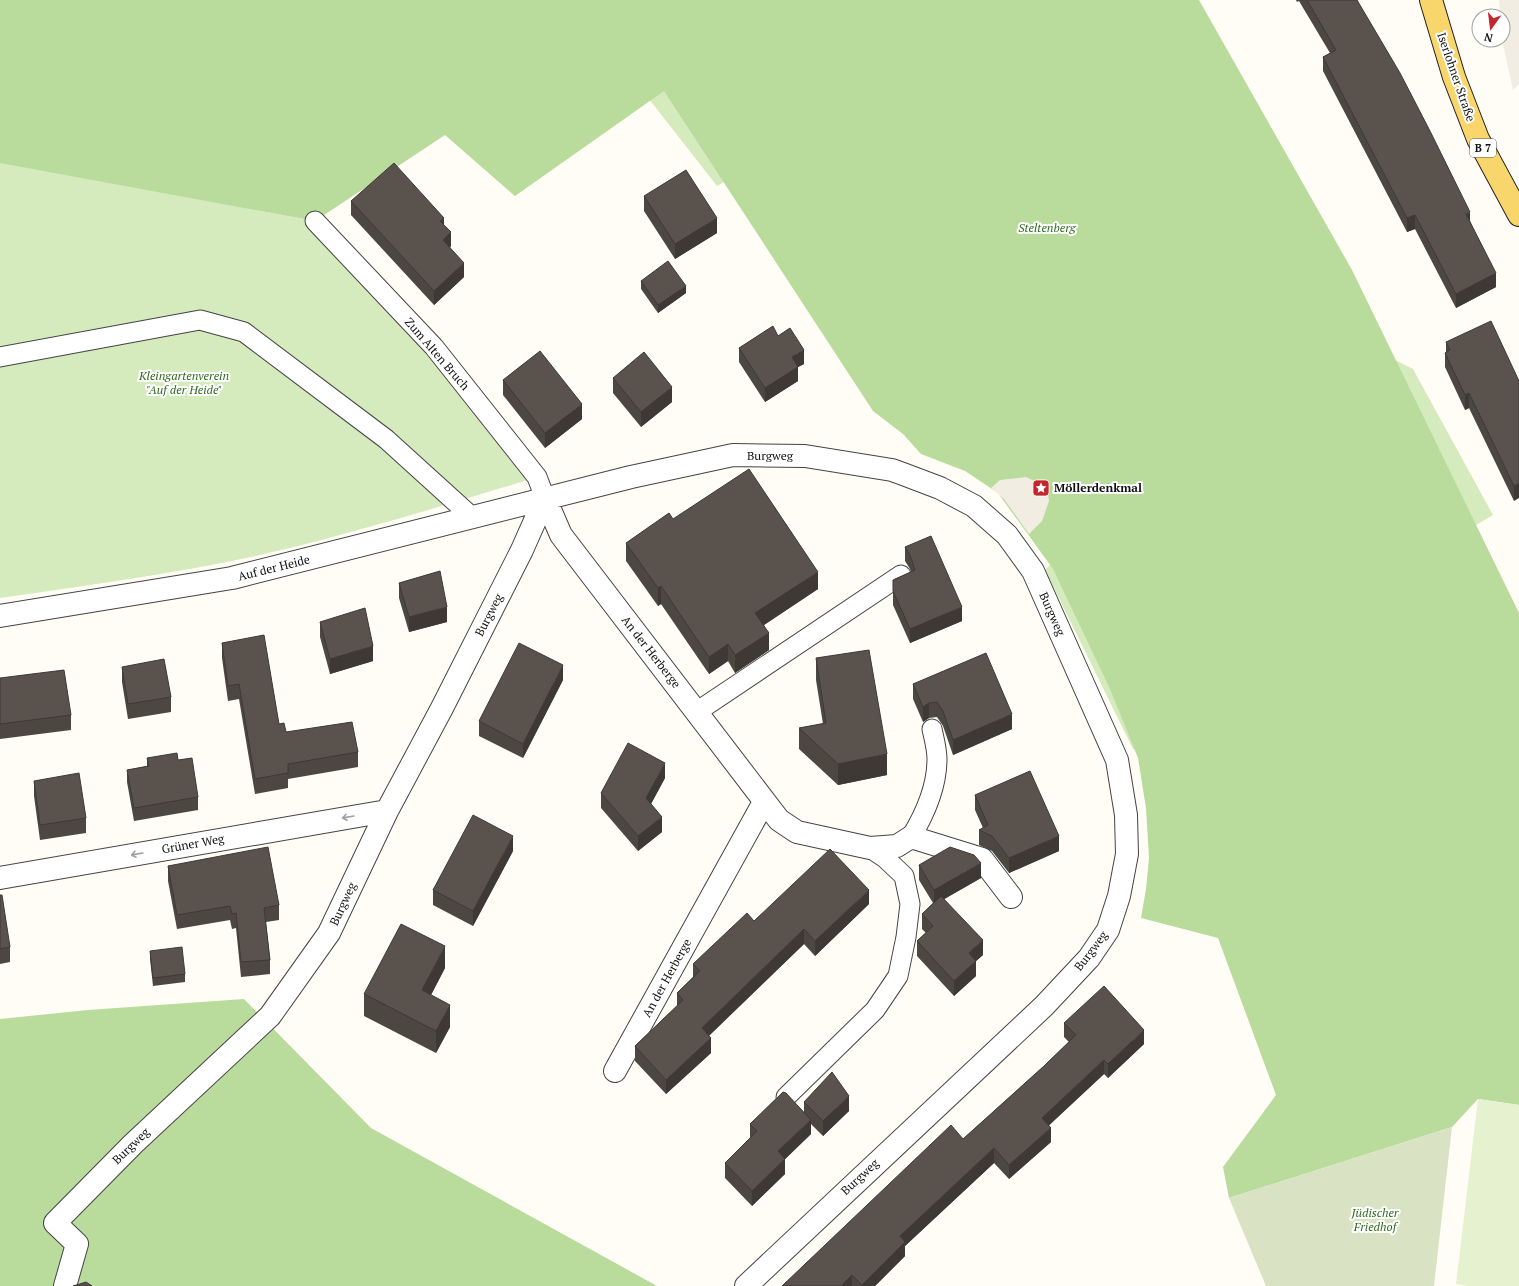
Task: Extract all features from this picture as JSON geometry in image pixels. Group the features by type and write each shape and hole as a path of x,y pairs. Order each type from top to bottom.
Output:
{"main road":[{"name":"Iserlohner Straße","path":"1431,0 1454,77 1476,132 1519,215"}],"street":[{"name":"Burgweg","path":"65,1286 77,1244 55,1223 133,1144 270,1016 329,933 387,811 442,708 522,550 545,498 631,477 733,455 805,456 892,470 940,488 974,506 1007,535 1033,571 1117,760 1126,815 1127,854 1119,896 1108,930 1089,958 1044,1006 746,1286"},
{"name":"Auf der Heide","path":"0,616 140,595 232,578 545,498"},
{"name":"An der Herberge","path":"545,498 561,535 698,711 764,802 779,820 797,832 870,848 898,846 911,837"},
{"name":"An der Herberge","path":"616,1071 764,802"},
{"name":"Grüner Weg","path":"0,878 387,811"},
{"path":"911,837 982,859 1011,897"}],"lane":[{"name":"Zum Alten Bruch","path":"315,222 434,347 538,477 545,498"},
{"path":"0,357 200,320 244,332 386,439 472,517"},
{"path":"698,711 901,575"},
{"path":"911,837 923,817 932,791 937,759 932,729"},
{"path":"786,1097 875,1010 898,976 906,937 910,904 904,876 885,858 870,848"}],"green space":[{"name":"Steltenberg","path":"0,0 1188,0 1387,356 1413,369 1493,515 1471,528 1192,767 1133,749 1045,570 1073,541 734,176 717,186 631,76 3,163 315,221 531,479 362,529 260,555 163,574 0,598"},
{"name":"Steltenberg","path":"0,0 1199,0 1352,270 1519,613 1519,1105 1478,1099 1452,1127 1229,1198 1223,1167 1276,1095 1218,938 1141,918 1149,858 1146,808 1138,758 1110,689 1053,569 998,493 965,471 921,454 903,434 873,411 664,91 515,196 445,135 315,221 0,163"},
{"path":"244,999 371,1128 657,1286 0,1286 0,1019 88,1010"},
{"path":"1478,1099 1519,1105 1519,1286 1468,1286 1456,1284"},
{"name":"Jüdischer Friedhof","path":"1452,1127 1434,1286 1266,1286 1229,1198"}],"shaded area":[{"path":"1499,0 1519,0 1519,84 1513,90 1504,48 1511,48 1511,8 1500,8"},
{"path":"1026,477 1043,485 1048,493 1049,501 1042,521 1029,534 1004,499 991,488 1000,480"}],"building":[{"path":"1307,0 1357,0 1400,73 1430,131 1470,212 1466,214 1496,273 1456,294 1415,215 1407,218 1323,57 1336,50"},
{"path":"394,163 444,218 440,221 451,232 443,240 464,263 434,291 351,201"},
{"path":"686,170 717,218 675,244 644,196"},
{"path":"668,261 686,286 658,305 641,281"},
{"path":"1491,321 1519,381 1519,483 1514,486 1469,393 1465,395 1445,353 1450,350 1446,342"},
{"path":"773,326 778,336 790,328 804,350 792,357 798,367 765,388 739,348"},
{"path":"540,351 582,404 545,433 503,380"},
{"path":"644,352 672,387 641,412 613,378"},
{"path":"749,469 818,572 755,613 769,633 735,655 728,644 709,657 661,586 658,588 626,543 669,513 673,519"},
{"path":"931,536 962,607 910,629 893,591 893,580 915,570 910,555 905,547"},
{"path":"440,571 447,607 409,617 399,583"},
{"path":"365,608 373,646 330,659 320,622"},
{"path":"264,635 279,724 284,723 286,732 352,722 358,752 288,764 288,773 255,779 239,684 228,686 222,643"},
{"path":"519,643 563,665 523,744 479,721"},
{"path":"869,650 887,754 838,764 799,728 826,723 816,658"},
{"path":"986,653 1012,714 953,740 943,711 937,702 929,703 923,707 913,684"},
{"path":"164,659 171,697 128,704 122,667"},
{"path":"64,670 71,715 0,724 0,678"},
{"path":"628,743 665,763 646,798 662,817 638,836 601,793"},
{"path":"177,753 178,760 192,758 198,797 134,808 127,770 149,766 147,758"},
{"path":"1030,771 1059,836 1009,858 992,836 979,830 988,825 975,795"},
{"path":"79,773 86,818 40,825 34,781"},
{"path":"473,815 513,836 473,911 433,890"},
{"path":"268,847 279,905 264,908 270,960 241,962 236,913 232,914 230,906 177,915 168,866"},
{"path":"950,847 974,855 981,863 934,890 919,865"},
{"path":"830,849 869,890 815,941 804,929 702,1028 711,1038 666,1080 635,1046 683,1000 677,993 700,971 693,964 747,913 754,921"},
{"path":"0,895 2,895 10,947 0,949"},
{"path":"941,896 983,940 969,953 976,961 954,981 917,941 933,926 922,914"},
{"path":"401,924 445,946 422,990 450,1005 436,1031 364,994"},
{"path":"182,947 185,974 153,978 150,951"},
{"path":"1104,986 1144,1030 1108,1064 1104,1060 1042,1118 1051,1128 1009,1165 994,1148 900,1236 905,1242 862,1285 852,1275 841,1286 782,1286 951,1125 963,1139 1044,1066 1076,1035 1064,1023"},
{"path":"832,1072 849,1096 823,1121 804,1102"},
{"path":"783,1092 786,1093 811,1120 778,1151 785,1159 752,1191 725,1163 757,1131 750,1124"},
{"path":"86,1282 92,1286 73,1286"}],"place":[{"name":"Möllerdenkmal","path":"1041,488"}],"park label":[{"name":"Kleingartenverein \"Auf der Heide\"","path":"184,383"}]}
